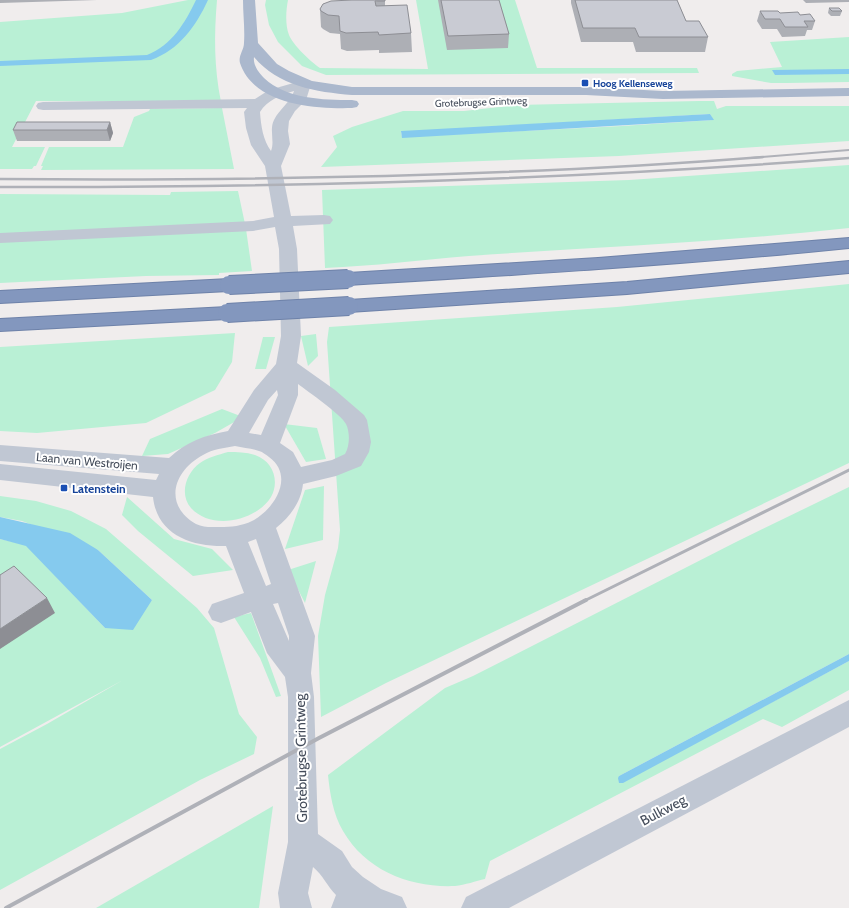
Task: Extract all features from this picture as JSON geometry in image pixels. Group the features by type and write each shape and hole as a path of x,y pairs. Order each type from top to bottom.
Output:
{"highway":[{"path":"0,297 642,262 849,243"},
{"path":"0,325 349,306 627,288 849,267"}],"main road":[{"name":"Grotebrugse Grintweg","path":"249,0 251,44 246,58 250,71 258,82 276,92 299,100 338,104 460,103 621,98 663,94"},
{"path":"251,44 276,71 304,84"},
{"name":"Grotebrugse Grintweg","path":"304,84 352,92 593,91 663,94 789,95 849,92"}],"street":[{"name":"Grotebrugse Grintweg","path":"258,103 276,92 304,84"},
{"path":"273,166 282,144 280,131 281,121 289,108 299,100 304,84"},
{"path":"43,106 193,106 258,103"},
{"path":"258,103 252,112 254,128 259,145 273,166 288,249 291,336 286,366 288,395 268,445"},
{"path":"0,238 253,226 283,221 324,220"},
{"path":"235,438 262,395 286,366"},
{"path":"286,366 328,395 356,420 360,442 358,452 353,460 346,464 336,468 294,477"},
{"path":"235,438 258,441 268,445 281,453 290,464 294,477 294,488 284,509 263,526 244,534 234,536 208,537 186,530 177,523 166,508 164,489 167,478 173,467 185,456 200,446 217,440 235,438"},
{"name":"Laan van Westroijen","path":"0,453 173,467"},
{"name":"Laan van Westroijen","path":"0,472 164,489"},
{"name":"Grotebrugse Grintweg","path":"263,526 302,636 298,673 302,712 303,842 293,892 296,908"},
{"path":"234,536 276,644 298,673"},
{"path":"221,612 285,589"},
{"name":"Bulkweg","path":"477,908 849,713"},
{"path":"303,842 330,862 341,878 351,899 371,901 391,908"}],"green space":[{"path":"188,0 217,0 215,51 221,102 36,101 12,147 45,147 36,166 32,169 0,169 0,22 122,13"},
{"path":"266,0 288,0 286,18 289,35 294,44 320,68 428,69 416,0 515,0 537,68 697,68 699,73 326,75 302,66 278,42 269,25 265,5"},
{"path":"849,37 849,82 771,83 732,76 732,74 737,71 782,67 770,42"},
{"path":"714,101 717,109 726,106 849,106 849,141 619,156 321,167 337,147 333,136 352,127 403,111 464,111 516,105","holes":["710,114 713,120 402,137 401,132"]},
{"path":"222,108 234,169 41,170 43,166 41,166 49,147 123,147 134,117 149,111 150,109"},
{"path":"849,165 849,228 707,241 469,256 325,268 322,190 629,180"},
{"path":"238,191 245,224 0,236 0,194 170,195 171,192"},
{"path":"246,229 252,271 219,273 219,275 146,276 0,283 0,241"},
{"path":"849,284 849,463 386,683 321,717 318,636 325,595 338,548 340,530 327,342 329,327 617,307"},
{"path":"235,333 232,362 215,390 146,423 37,433 0,431 0,347"},
{"path":"316,334 318,356 308,366 301,336"},
{"path":"263,337 275,337 266,369 255,369"},
{"path":"222,409 243,417 215,433 168,454 142,456 150,439"},
{"path":"284,424 317,428 326,459 306,462"},
{"path":"228,452 252,454 266,462 275,478 274,491 264,505 245,517 222,521 210,519 200,515 191,508 185,496 186,484 191,472 200,463"},
{"path":"324,486 323,540 285,549 305,490"},
{"path":"849,487 849,654 619,776 621,783 849,661 849,690 782,727 763,719 490,861 485,879 455,886 438,886 406,880 377,867 364,857 343,831 334,811 328,775 445,688 473,676 736,542"},
{"path":"0,496 36,501 71,511 106,529 197,608 214,628 239,714 257,737 254,754 200,780 0,890 0,749 123,680 0,747 0,539 26,545 105,628 152,600 98,550 22,521 0,517"},
{"path":"127,497 174,539 212,549 233,570 193,576 138,531 122,515"},
{"path":"316,561 305,603 288,570"},
{"path":"251,613 281,696 276,697 260,658 234,617"},
{"path":"273,806 259,908 96,908"}],"water":[{"path":"196,0 208,0 198,19 186,36 170,50 151,60 0,66 0,61 147,55 156,51 171,39 182,25"},
{"path":"849,69 849,74 775,75 772,70"},
{"path":"710,114 714,120 402,138 401,131"},
{"path":"0,517 70,533 98,550 152,600 133,630 105,628 26,546 0,539"},
{"path":"849,654 849,661 623,783 619,783 619,776"}],"building":[{"path":"385,0 375,1 376,6 407,5 411,33 379,35 378,32 346,33 340,31 339,16 328,15 320,9 323,4 331,1"},
{"path":"441,0 499,0 509,34 448,36"},
{"path":"575,0 677,0 686,21 699,21 708,37 639,37 635,28 583,28"},
{"path":"829,8 839,8 842,11 832,11"},
{"path":"760,11 778,11 780,13 798,12 800,15 810,14 815,21 804,21 808,27 785,27 780,19 765,19"},
{"path":"17,122 110,122 107,130 13,130"},
{"path":"14,566 47,598 0,629 0,575"}],"railway":[{"path":"751,158 849,150"},
{"path":"0,179 191,179 382,176 572,169 763,157"},
{"path":"0,187 213,186 425,181 637,172 849,158"},
{"path":"585,600 849,470"},
{"path":"6,908 319,738 585,600"}],"place":[{"name":"Hoog Kellenseweg","path":"585,83"},
{"name":"Latenstein","path":"64,488"}]}
